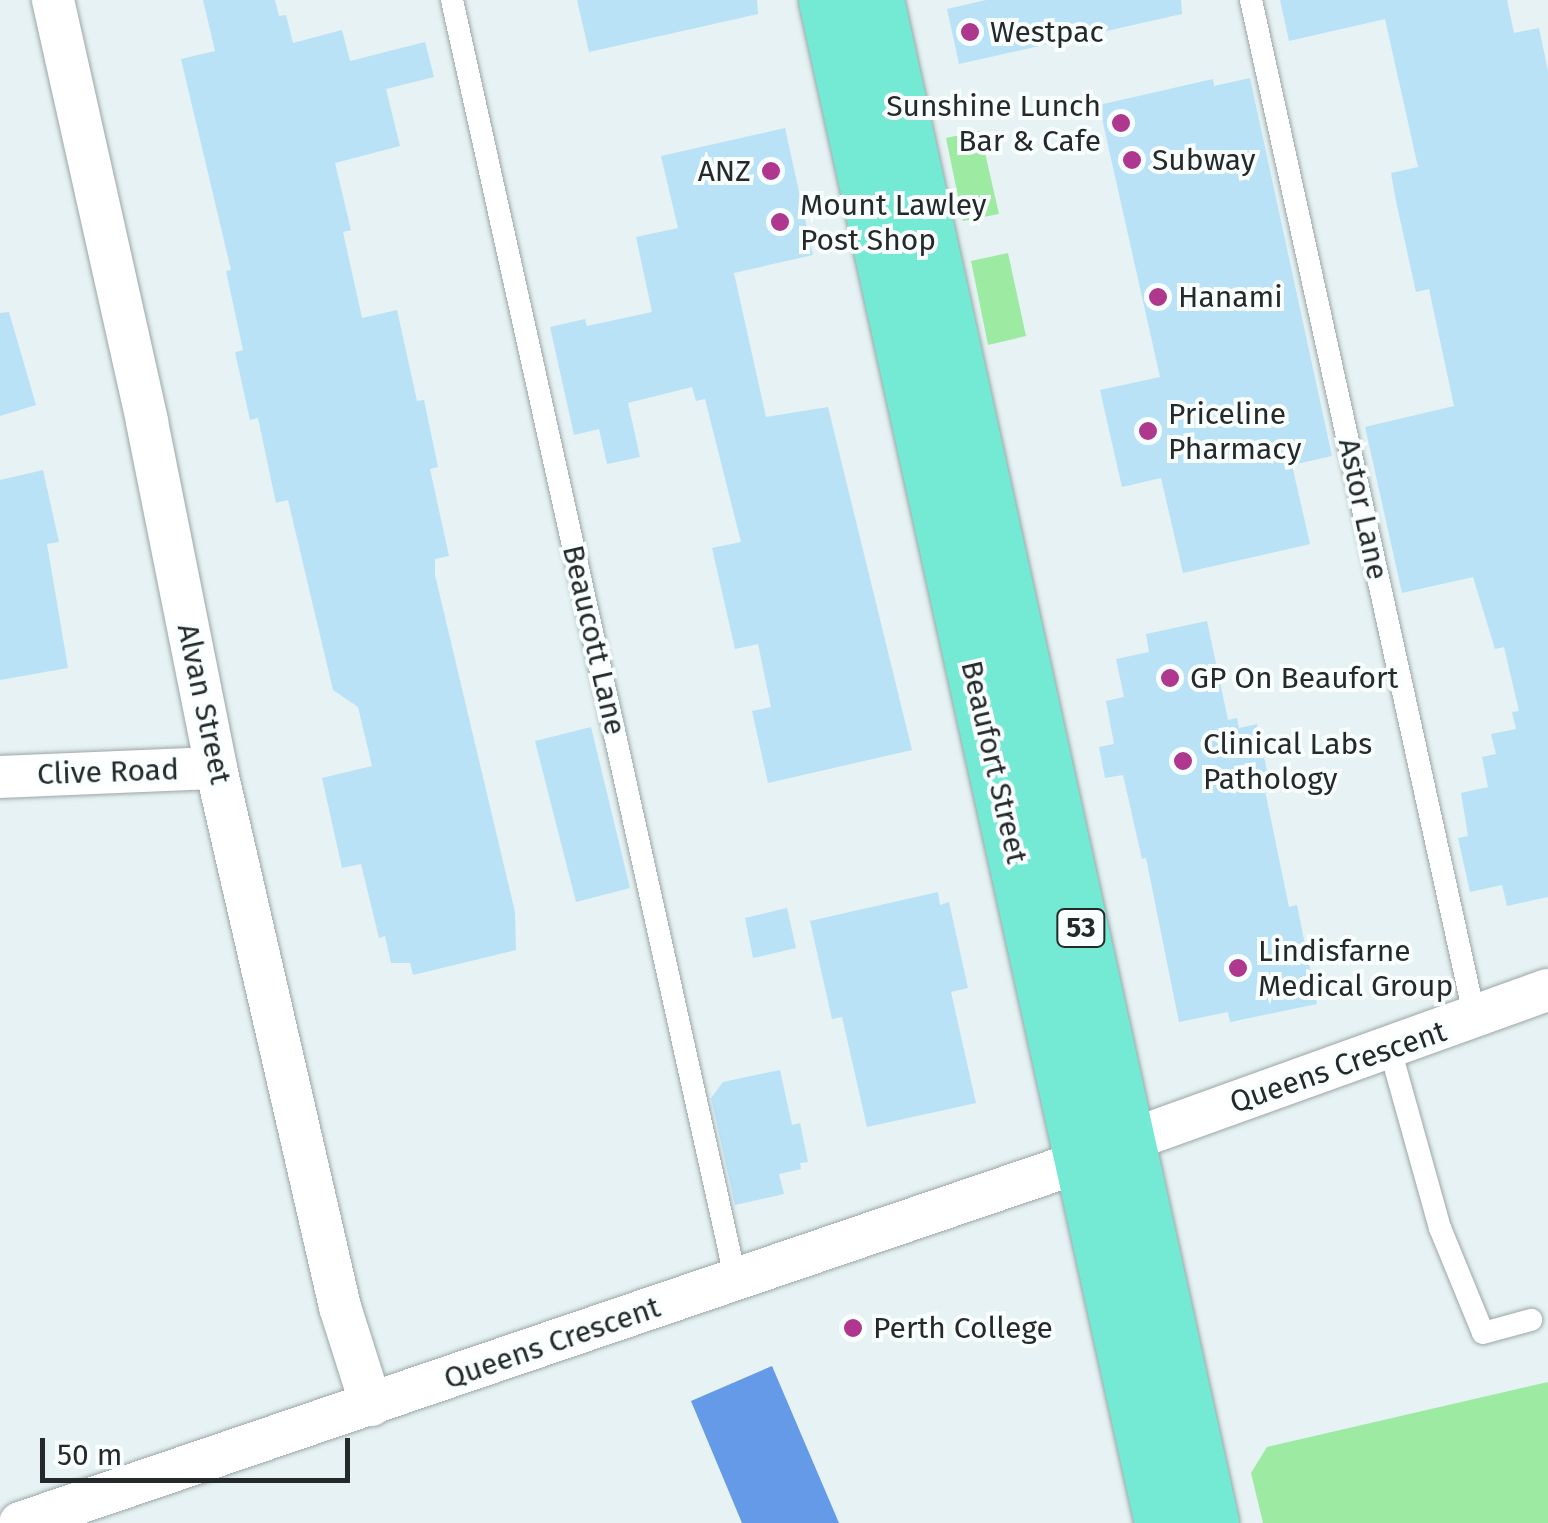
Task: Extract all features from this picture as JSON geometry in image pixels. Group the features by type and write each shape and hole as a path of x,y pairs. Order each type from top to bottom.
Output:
{"main road":[{"name":"Beaufort Street","path":"826,0 1105,1151 1211,1523"},
{"name":"Beaufort Street","path":"876,0 1105,1151 1162,1523"}],"street":[{"name":"Alvan Street","path":"53,0 147,422 216,768 340,1307 372,1405"},
{"name":"Clive Road","path":"0,777 216,768"},
{"name":"Queens Crescent","path":"20,1523 736,1281 1548,990"}],"lane":[{"name":"Beaucott Lane","path":"452,0 736,1281"},
{"name":"Astor Lane","path":"1251,0 1475,1019"},
{"path":"1390,1049 1440,1228 1484,1333 1531,1320"}],"green space":[{"path":"980,131 999,214 963,221 946,138"},
{"path":"1008,253 1026,336 988,345 971,261"},
{"path":"1548,1382 1548,1523 1263,1523 1251,1473 1267,1447"}],"water":[{"path":"772,1366 839,1523 742,1523 691,1401"}],"building":[{"path":"203,0 275,0 279,16 286,15 293,43 342,30 350,61 425,42 434,77 386,89 400,146 335,163 351,230 343,232 362,318 397,310 417,401 424,400 438,467 430,469 449,556 435,559 435,575 515,912 516,950 413,975 410,963 391,963 385,936 379,938 361,864 342,868 322,778 372,766 358,707 333,690 288,500 276,503 258,418 250,420 235,352 243,350 226,271 231,270 181,59 215,51"},
{"path":"577,0 757,0 758,14 589,52"},
{"path":"986,0 1181,0 1182,14 959,64 947,9"},
{"path":"1280,0 1507,0 1514,33 1539,28 1548,71 1548,897 1507,906 1502,885 1470,892 1458,838 1468,836 1461,793 1488,787 1482,757 1496,754 1491,734 1516,729 1512,712 1519,711 1504,647 1495,649 1473,577 1402,593 1365,427 1454,406 1429,289 1416,292 1391,173 1418,167 1385,19 1289,41"},
{"path":"1250,78 1332,456 1292,465 1310,544 1183,573 1161,478 1122,487 1100,390 1160,377 1099,105 1213,79 1214,86"},
{"path":"785,128 813,255 734,273 766,417 828,407 912,750 768,783 752,711 771,707 758,644 735,649 712,548 741,542 705,399 696,401 692,387 628,403 640,457 607,464 599,429 574,435 550,327 585,319 587,326 652,312 636,237 678,228 661,156"},
{"path":"9,312 36,405 0,416 0,313"},
{"path":"43,470 59,542 47,544 68,668 0,680 0,480"},
{"path":"1207,621 1228,720 1237,718 1239,728 1257,724 1269,780 1263,781 1289,907 1297,905 1317,1004 1230,1022 1228,1012 1179,1022 1146,858 1142,859 1123,775 1105,778 1099,747 1114,744 1106,701 1124,697 1116,659 1149,652 1146,634"},
{"path":"591,727 630,888 576,902 535,741"},
{"path":"938,892 940,905 949,902 968,988 951,992 976,1103 867,1127 842,1017 832,1019 810,921"},
{"path":"787,908 796,948 753,958 745,918"},
{"path":"780,1070 792,1125 800,1123 808,1162 800,1163 801,1169 779,1174 784,1194 735,1205 711,1098 723,1082"}],"place":[{"name":"Westpac","path":"970,32"},
{"name":"Sunshine Lunch Bar & Cafe","path":"1121,123"},
{"name":"Subway","path":"1132,160"},
{"name":"ANZ","path":"771,171"},
{"name":"Mount Lawley Post Shop","path":"780,222"},
{"name":"Hanami","path":"1158,297"},
{"name":"Priceline Pharmacy","path":"1148,431"},
{"name":"GP On Beaufort","path":"1170,678"},
{"name":"Clinical Labs Pathology","path":"1183,761"},
{"name":"Lindisfarne Medical Group","path":"1238,968"},
{"name":"Perth College","path":"853,1328"}]}
